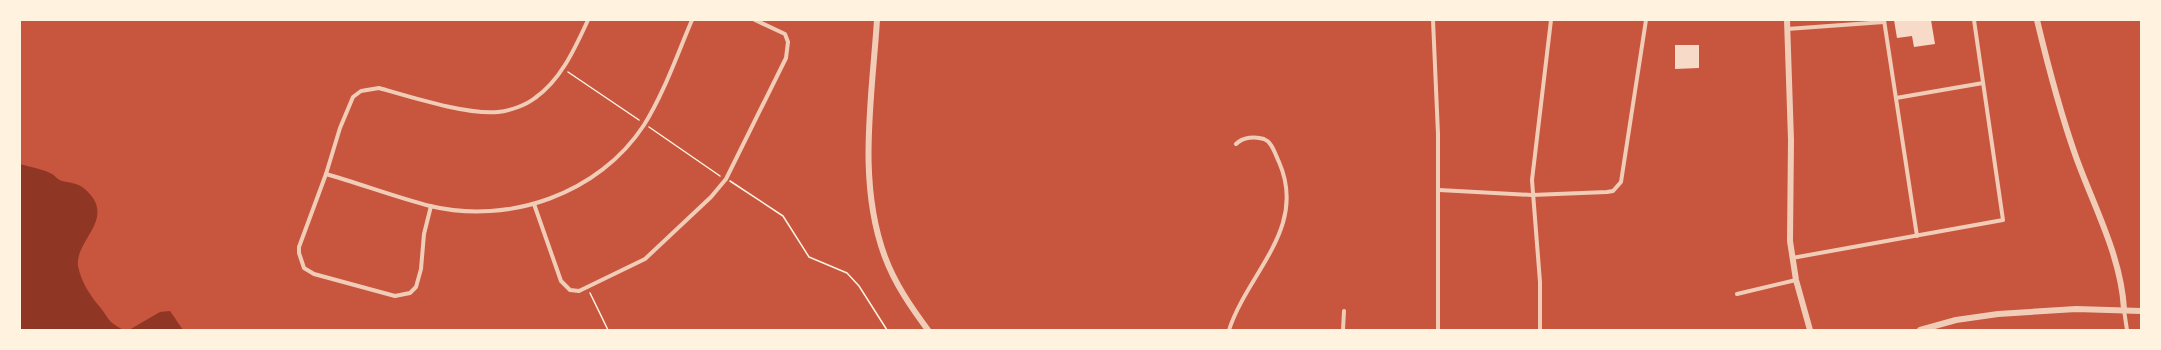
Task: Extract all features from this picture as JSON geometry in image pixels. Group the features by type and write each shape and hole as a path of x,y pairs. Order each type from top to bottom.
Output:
{"street":[{"path":"431,206 424,234 421,269 416,287 410,293 395,296 314,274 304,268 299,253 299,246 326,174 340,128 353,97 361,91 379,88 482,112 500,112 517,107 535,98 550,85 571,55 588,20"},
{"path":"326,174 431,206 477,211 505,210 534,204 557,196 580,184 602,169 633,140 644,124 656,101 692,20"},
{"path":"534,204 562,281 570,290 579,291 652,254 711,197 726,179 786,58 788,42 785,34 755,20"},
{"path":"877,20 869,146 870,190 876,228 885,257 899,288 928,330"},
{"path":"1433,20 1437,95 1439,190 1438,330"},
{"path":"1540,330 1540,282 1532,195 1534,154 1551,20"},
{"path":"1439,190 1532,195 1613,191 1621,182 1646,20"},
{"path":"1787,20 1791,140 1789,226 1796,280 1810,330"},
{"path":"1792,258 2003,220 1974,20"},
{"path":"2037,20 2044,51 2071,142 2113,252 2123,285 2124,310 2128,330"},
{"path":"1788,29 1884,21 1917,236"},
{"path":"1896,98 1984,84"},
{"path":"1229,330 1242,302 1284,225 1286,210 1286,188 1282,170 1271,144 1266,140 1251,138 1240,140 1236,144"},
{"path":"1737,294 1796,280"},
{"path":"1920,330 1929,329 1956,320 1998,314 2076,309 2141,311"},
{"path":"1343,330 1344,311"}],"path":[{"path":"726,179 783,216 809,257 847,273 887,330"},
{"path":"588,287 608,330"}],"shaded area":[{"path":"20,164 45,171 58,179 81,186 95,201 97,211 96,220 79,256 79,272 92,297 109,320 124,330 20,330"},
{"path":"170,311 183,330 129,330 160,312"}],"building":[{"path":"1894,20 1931,20 1935,44 1914,47 1912,36 1897,38"},
{"path":"1675,45 1699,45 1699,68 1675,69"}]}
